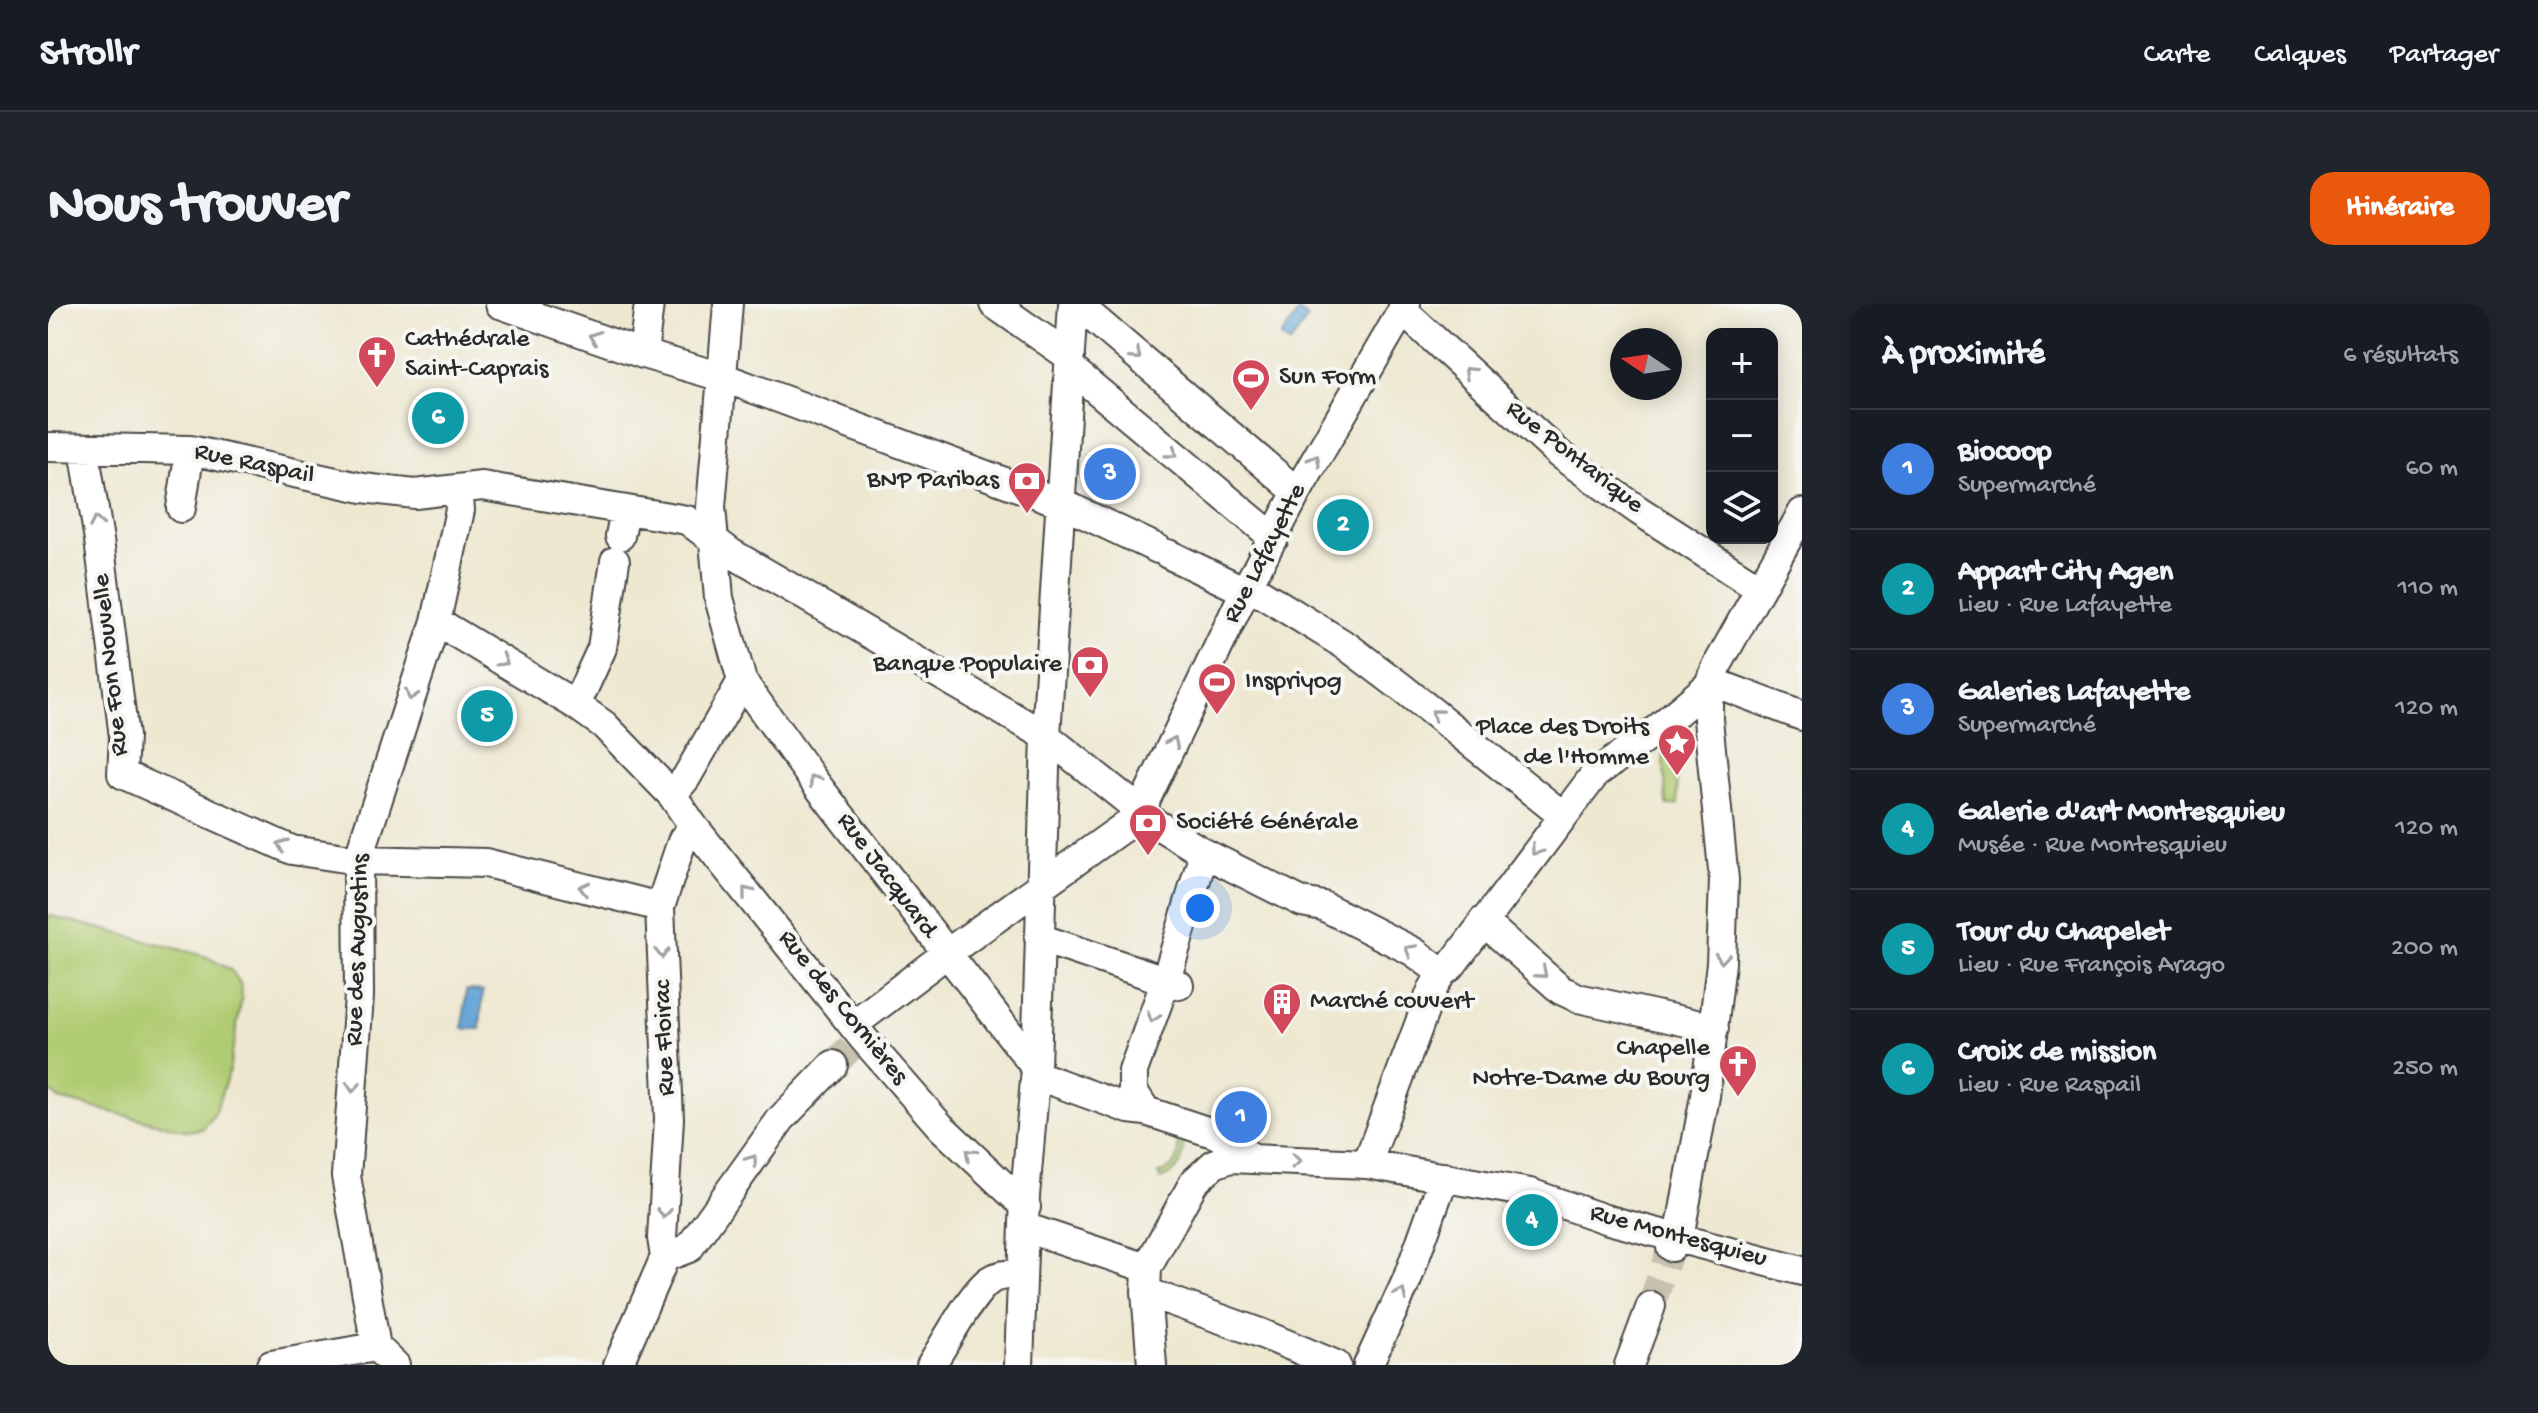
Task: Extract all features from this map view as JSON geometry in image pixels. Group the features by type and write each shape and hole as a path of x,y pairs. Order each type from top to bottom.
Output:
{"street":[{"path":"500,304 643,354 722,377 1061,503 1247,588 1348,647 1562,815"},
{"path":"643,354 649,304"},
{"path":"672,795 686,778 742,681 719,598 711,507 728,304"},
{"path":"994,304 1070,362 1274,538"},
{"path":"1019,1365 1025,1196 1036,1071 1046,736 1075,304"},
{"path":"1075,304 1297,492"},
{"name":"Rue Lafayette","path":"1143,813 1146,799 1247,588 1396,309"},
{"name":"Rue Pontarique","path":"1396,309 1559,454 1638,510 1760,589"},
{"name":"Rue Raspail","path":"48,447 190,450 363,488 415,494 482,486 620,536 687,520 757,569 1046,736 1148,819 1204,853 1302,902 1323,906 1414,952 1442,973"},
{"name":"Rue Fon Nouvelle","path":"84,449 124,737 122,774 292,850 358,860"},
{"path":"181,508 190,450"},
{"name":"Rue des Augustins","path":"385,1356 346,1176 359,996 358,860 436,621 460,510 458,490"},
{"path":"1673,1242 1681,1227 1705,1096 1724,926 1724,880 1708,719 1708,686 1802,513"},
{"path":"576,705 602,648 620,536"},
{"name":"Rue des Cornières","path":"436,621 604,725 672,795 850,1044 940,1126 1025,1217"},
{"name":"Rue Jacquard","path":"742,681 814,781 1036,1071"},
{"path":"1367,1164 1432,990 1596,773 1649,736 1708,686 1726,687 1802,716"},
{"path":"618,1365 665,1257 689,1248 781,1119 850,1044 946,954 1143,813"},
{"name":"Rue Floirac","path":"665,1257 662,1238 669,1119 660,907 683,839 694,827"},
{"path":"1146,1111 1133,1091 1132,1077 1172,982 1204,853"},
{"path":"358,860 486,863 660,907"},
{"path":"1483,921 1561,990 1578,998 1714,1028"},
{"path":"1039,938 1172,982"},
{"path":"1036,1071 1129,1109 1146,1111 1223,1137 1252,1159"},
{"name":"Rue Montesquieu","path":"1147,1280 1194,1182 1214,1164 1231,1158 1367,1164 1530,1193 1673,1242 1802,1271"},
{"path":"1368,1365 1407,1280 1444,1177"},
{"path":"1025,1217 1147,1280 1336,1365"},
{"path":"931,1365 978,1292 990,1280 1022,1273"},
{"path":"1147,1280 1152,1365"},
{"path":"1629,1365 1651,1306"},
{"path":"271,1365 385,1356"}],"green space":[{"path":"1675,752 1678,805 1667,806 1663,755"},
{"path":"48,915 205,956 231,970 240,983 242,997 229,1071 214,1115 203,1129 188,1131 59,1099 48,1090"},
{"path":"1147,1124 1180,1136 1183,1143 1181,1163 1173,1173 1160,1179 1158,1174 1176,1162 1178,1146 1168,1132 1147,1130 1144,1126"}],"water":[{"path":"1299,311 1308,318 1290,344 1281,337"},
{"path":"466,990 483,991 480,1029 463,1029"}],"tunnel":[{"path":"833,1065 850,1048"},
{"path":"1651,1306 1671,1247"}],"place":[{"name":"Cathédrale Saint-Caprais","path":"377,389"},
{"name":"Sun Form","path":"1251,412"},
{"name":"Croix de mission","path":"438,418"},
{"name":"Galeries Lafayette","path":"1110,474"},
{"name":"BNP Paribas","path":"1027,515"},
{"name":"Appart City Agen","path":"1343,525"},
{"name":"Banque Populaire","path":"1090,699"},
{"name":"Tour du Chapelet","path":"487,716"},
{"name":"Inspriyog","path":"1217,716"},
{"name":"Place des Droits de l'Homme","path":"1677,777"},
{"name":"Société Générale","path":"1148,857"},
{"name":"Marché couvert","path":"1282,1036"},
{"name":"Chapelle Notre-Dame du Bourg","path":"1738,1098"},
{"name":"Biocoop","path":"1241,1117"},
{"name":"Galerie d'art Montesquieu","path":"1532,1220"}]}
